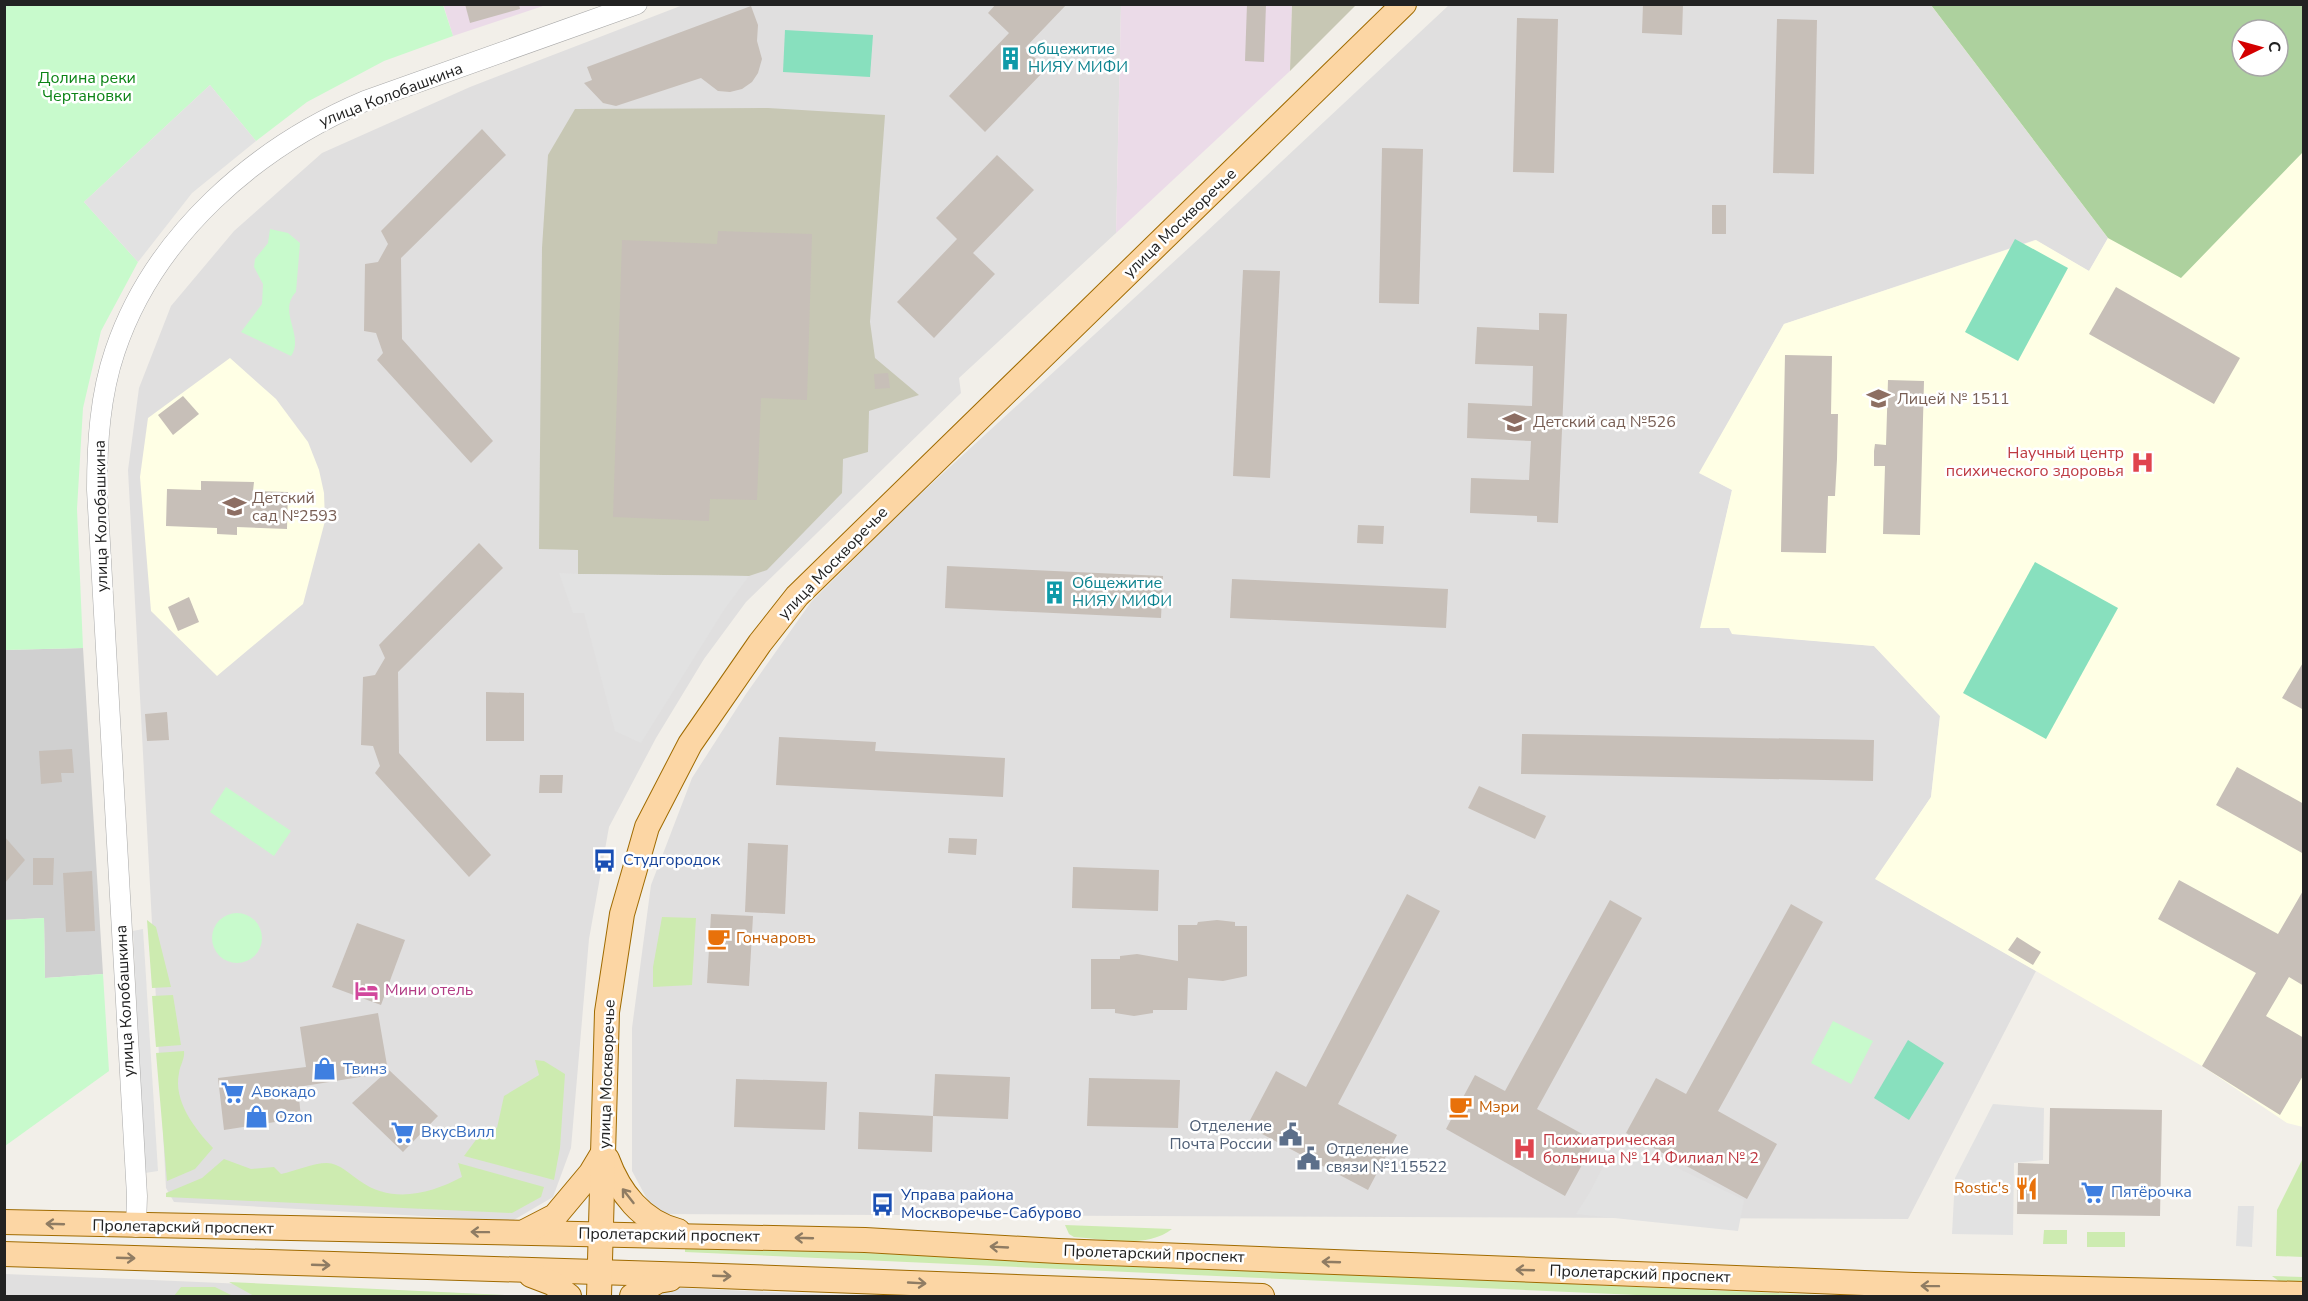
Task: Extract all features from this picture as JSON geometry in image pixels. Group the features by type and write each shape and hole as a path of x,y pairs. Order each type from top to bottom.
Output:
{"main road":[{"name":"улица Москворечье","path":"600,1285 607,1012 622,915 647,827 696,736 739,673 797,596 1404,4"},
{"path":"522,1233 555,1216 591,1173 604,1151"},
{"path":"604,1151 614,1179 641,1213 665,1228 694,1234"},
{"name":"Пролетарский проспект","path":"4,1222 136,1227 694,1234 1914,1286 2304,1294"},
{"name":"Пролетарский проспект","path":"4,1254 520,1271 600,1285 693,1275 1262,1296"},
{"path":"520,1271 552,1283 569,1296"},
{"path":"632,1296 658,1281 693,1275"}],"street":[{"name":"улица Колобашкина","path":"136,1227 137,1196 97,456 104,399 115,351 124,328 147,282 174,243 205,208 280,145 322,120 365,101 637,4"}],"shaded area":[{"path":"443,4 546,5 453,36"},
{"path":"683,5 1121,5 1116,233 959,378 961,393 746,602 704,659 656,738 609,827 589,939 571,1148 553,1197 512,1221 174,1202 166,1188 128,470 139,388 171,306 234,231 322,153 470,87"},
{"path":"1121,5 1292,5 1290,71 1116,233"},
{"path":"1292,5 1356,5 1290,71"},
{"path":"1449,5 1931,5 2108,238 2089,271 2035,240 1784,324 1700,473 1732,490 1701,627 1730,628 1733,634 1874,646 1940,716 1931,797 1876,879 2036,971 1908,1219 655,1214 632,1171 632,1028 651,885 692,778 746,694 811,602 903,510"},
{"name":"Научный центр психического здоровья","path":"1931,5 2303,5 2303,1127 2287,1123 2202,1066 1875,879 1931,797 1940,716 1874,646 1732,634 1729,628 1700,628 1732,490 1699,473 1784,324 2036,240 2089,271 2108,238"},
{"path":"210,85 256,141 192,193 138,262 84,202"},
{"path":"768,108 885,115 870,322 875,358 919,395 869,411 868,452 843,459 842,493 767,570 749,576 578,574 578,550 539,549 542,248 548,155 575,109"},
{"name":"Детский сад №2593","path":"230,358 276,399 308,442 319,470 324,493 325,521 303,604 217,676 151,611 140,477 148,418"},
{"path":"559,573 749,576 724,610 641,743 615,731 584,613 573,613"},
{"path":"83,648 103,974 45,978 44,918 5,920 4,650"},
{"path":"143,929 158,1171 145,1173 133,931"},
{"path":"1993,1104 2044,1108 2043,1160 2014,1163 2013,1235 1952,1234 1955,1178"},
{"path":"1617,1139 1744,1200 1738,1231 1576,1214"},
{"path":"2238,1206 2254,1206 2252,1247 2236,1246"},
{"path":"5,1274 129,1279 528,1296 5,1296"},
{"path":"681,1288 857,1296 650,1296 657,1292"}],"green space":[{"name":"Долина реки Чертановки","path":"4,5 443,5 453,36 384,61 307,102 256,141 210,85 84,202 138,262 101,331 83,408 77,509 83,648 5,650"},
{"path":"1931,5 2303,5 2303,152 2181,278 2108,238"},
{"path":"785,30 873,35 870,77 783,72"},
{"path":"270,229 288,233 300,243 296,292 289,307 295,340 291,356 241,332 262,304 263,284 254,267 255,259 268,243"},
{"path":"2015,239 2068,268 2018,361 1965,332"},
{"path":"2035,562 2118,608 2046,739 1963,693"},
{"path":"226,787 291,831 274,856 210,812"},
{"path":"237,913 255,920 262,938 255,956 237,963 219,956 212,938 219,920"},
{"path":"662,917 696,918 692,985 653,987 653,967"},
{"path":"44,918 45,978 103,974 109,1071 5,1146 5,920"},
{"path":"147,920 156,927 171,987 152,988"},
{"path":"173,995 181,1045 156,1047 152,996"},
{"path":"1833,1021 1873,1041 1851,1084 1811,1063"},
{"path":"1908,1040 1944,1063 1909,1120 1874,1098"},
{"path":"184,1051 179,1073 179,1094 187,1114 213,1148 195,1169 167,1181 156,1053"},
{"path":"535,1060 544,1061 565,1074 560,1148 554,1180 464,1156 478,1137 486,1138 490,1126 497,1128 504,1096 539,1075"},
{"path":"2303,1158 2303,1257 2276,1256 2277,1210"},
{"path":"224,1159 251,1169 274,1167 281,1174 327,1163 340,1167 372,1188 398,1194 424,1192 462,1177 458,1163 544,1187 541,1197 512,1213 166,1197 166,1193 202,1178"},
{"path":"1065,1225 1172,1229 1150,1239 1112,1241 1074,1237 1069,1234"},
{"path":"2044,1230 2067,1230 2067,1244 2043,1244"},
{"path":"2087,1232 2125,1232 2125,1247 2087,1247"},
{"path":"685,1245 1842,1296 1659,1296 685,1252"},
{"path":"2272,1276 2303,1277 2303,1282 2280,1282"},
{"path":"229,1282 527,1296 254,1296"},
{"path":"181,1287 215,1287 233,1296 174,1296"}],"building":[{"path":"465,4 519,4 520,9 470,23"},
{"name":"общежитие НИЯУ МИФИ","path":"996,4 1067,4 1025,48 1046,69 985,132 949,96 1009,33 988,13"},
{"path":"1247,4 1266,4 1264,62 1245,61"},
{"path":"1643,4 1683,4 1682,35 1642,33"},
{"path":"751,6 758,25 757,41 762,59 758,73 752,82 742,89 730,92 718,91 701,78 616,106 603,103 584,83 592,80 587,67"},
{"path":"1517,18 1558,19 1554,173 1513,172"},
{"path":"1777,19 1817,20 1814,174 1773,173"},
{"path":"482,129 506,155 401,258 402,339 493,441 471,463 377,360 383,353 376,333 364,331 365,264 378,262 388,244 381,231"},
{"path":"1382,148 1423,149 1419,304 1379,303"},
{"path":"997,155 1034,190 973,253 995,274 934,338 897,302 957,239 936,218"},
{"path":"1712,205 1726,205 1726,234 1712,234"},
{"path":"718,231 812,234 807,400 761,398 757,500 710,499 709,521 613,517 622,240 717,244"},
{"path":"1243,270 1280,271 1270,478 1233,476"},
{"path":"2116,287 2240,358 2214,404 2089,334"},
{"name":"Детский сад №526","path":"1539,313 1567,314 1558,523 1537,522 1537,516 1470,513 1471,478 1529,480 1531,441 1467,438 1468,403 1532,406 1533,366 1475,364 1477,327 1539,330"},
{"path":"1785,355 1832,356 1831,414 1838,414 1837,459 1835,496 1828,496 1826,553 1781,552"},
{"path":"888,373 890,388 875,389 874,374"},
{"path":"1888,380 1924,381 1920,535 1883,534 1885,466 1874,466 1874,451 1875,444 1886,445"},
{"path":"183,396 199,414 173,435 158,415"},
{"path":"201,481 254,482 253,491 288,492 287,529 237,527 237,535 217,534 217,528 166,526 167,489 201,490"},
{"path":"1358,525 1384,526 1383,544 1357,543"},
{"path":"479,543 503,568 398,672 399,753 491,855 469,877 375,773 380,766 373,746 361,745 363,677 375,675 385,658 379,645"},
{"name":"Общежитие НИЯУ МИФИ","path":"947,566 1163,576 1161,618 945,608"},
{"path":"1232,579 1448,589 1446,628 1230,618"},
{"path":"189,597 199,622 178,631 168,607"},
{"path":"2304,661 2304,710 2282,698"},
{"path":"486,692 524,693 524,741 486,741"},
{"path":"167,712 169,740 147,741 145,714"},
{"path":"1522,734 1874,740 1873,781 1521,774"},
{"path":"779,737 876,742 875,751 1005,758 1003,797 776,785"},
{"path":"72,749 74,773 61,773 62,782 41,784 39,751"},
{"path":"2237,767 2304,804 2304,854 2216,805"},
{"path":"540,775 563,775 562,793 539,793"},
{"path":"1479,786 1546,816 1535,839 1468,808"},
{"path":"4,836 25,860 4,884"},
{"path":"949,838 977,839 976,855 948,853"},
{"path":"748,843 788,845 785,914 745,912"},
{"path":"33,858 54,858 53,885 33,885"},
{"path":"1073,867 1159,870 1158,911 1072,908"},
{"path":"92,871 95,931 66,932 63,873"},
{"path":"2179,880 2278,934 2304,889 2304,986 2289,977 2266,1016 2304,1038 2304,1074 2280,1115 2202,1066 2256,973 2158,919"},
{"path":"1407,894 1440,911 1338,1104 1397,1135 1368,1190 1247,1126 1276,1071 1306,1087"},
{"path":"1610,900 1642,918 1537,1109 1595,1141 1565,1196 1446,1129 1475,1075 1505,1091"},
{"path":"1791,904 1823,922 1718,1111 1777,1144 1747,1199 1626,1133 1656,1078 1686,1094"},
{"path":"711,914 753,916 749,986 707,983"},
{"path":"1217,920 1235,922 1235,926 1247,926 1247,976 1223,981 1188,978 1187,1010 1153,1010 1153,1013 1134,1016 1115,1013 1115,1009 1091,1009 1091,959 1120,959 1120,956 1137,954 1178,961 1178,925 1197,925 1198,922"},
{"path":"357,923 405,940 381,1005 332,987"},
{"path":"2017,937 2041,952 2033,965 2008,950"},
{"path":"378,1013 388,1071 438,1116 403,1152 352,1103 385,1073 298,1087 301,1118 224,1130 218,1078 306,1067 300,1027"},
{"path":"935,1074 1010,1077 1008,1119 933,1116"},
{"path":"1089,1078 1180,1080 1178,1128 1087,1126"},
{"path":"736,1079 827,1082 825,1130 734,1127"},
{"path":"2050,1108 2162,1110 2160,1216 2017,1214 2018,1163 2049,1164"},
{"path":"859,1112 933,1116 932,1152 858,1149"}],"place":[{"name":"общежитие НИЯУ МИФИ","path":"1010,58"},
{"name":"Лицей № 1511","path":"1879,399"},
{"name":"Детский сад №526","path":"1515,422"},
{"name":"Научный центр психического здоровья","path":"2142,462"},
{"name":"Детский сад №2593","path":"234,507"},
{"name":"Общежитие НИЯУ МИФИ","path":"1054,592"},
{"name":"Студгородок","path":"605,860"},
{"name":"Гончаровъ","path":"718,938"},
{"name":"Мини отель","path":"367,990"},
{"name":"Твинз","path":"325,1069"},
{"name":"Авокадо","path":"233,1092"},
{"name":"Мэри","path":"1461,1107"},
{"name":"Ozon","path":"257,1117"},
{"name":"ВкусВилл","path":"403,1132"},
{"name":"Отделение Почта России","path":"1290,1135"},
{"name":"Психиатрическая больница № 14 Филиал № 2","path":"1525,1149"},
{"name":"Отделение связи №115522","path":"1308,1158"},
{"name":"Rostic's","path":"2027,1188"},
{"name":"Пятёрочка","path":"2093,1192"},
{"name":"Управа района Москворечье-Сабурово","path":"883,1204"}]}
